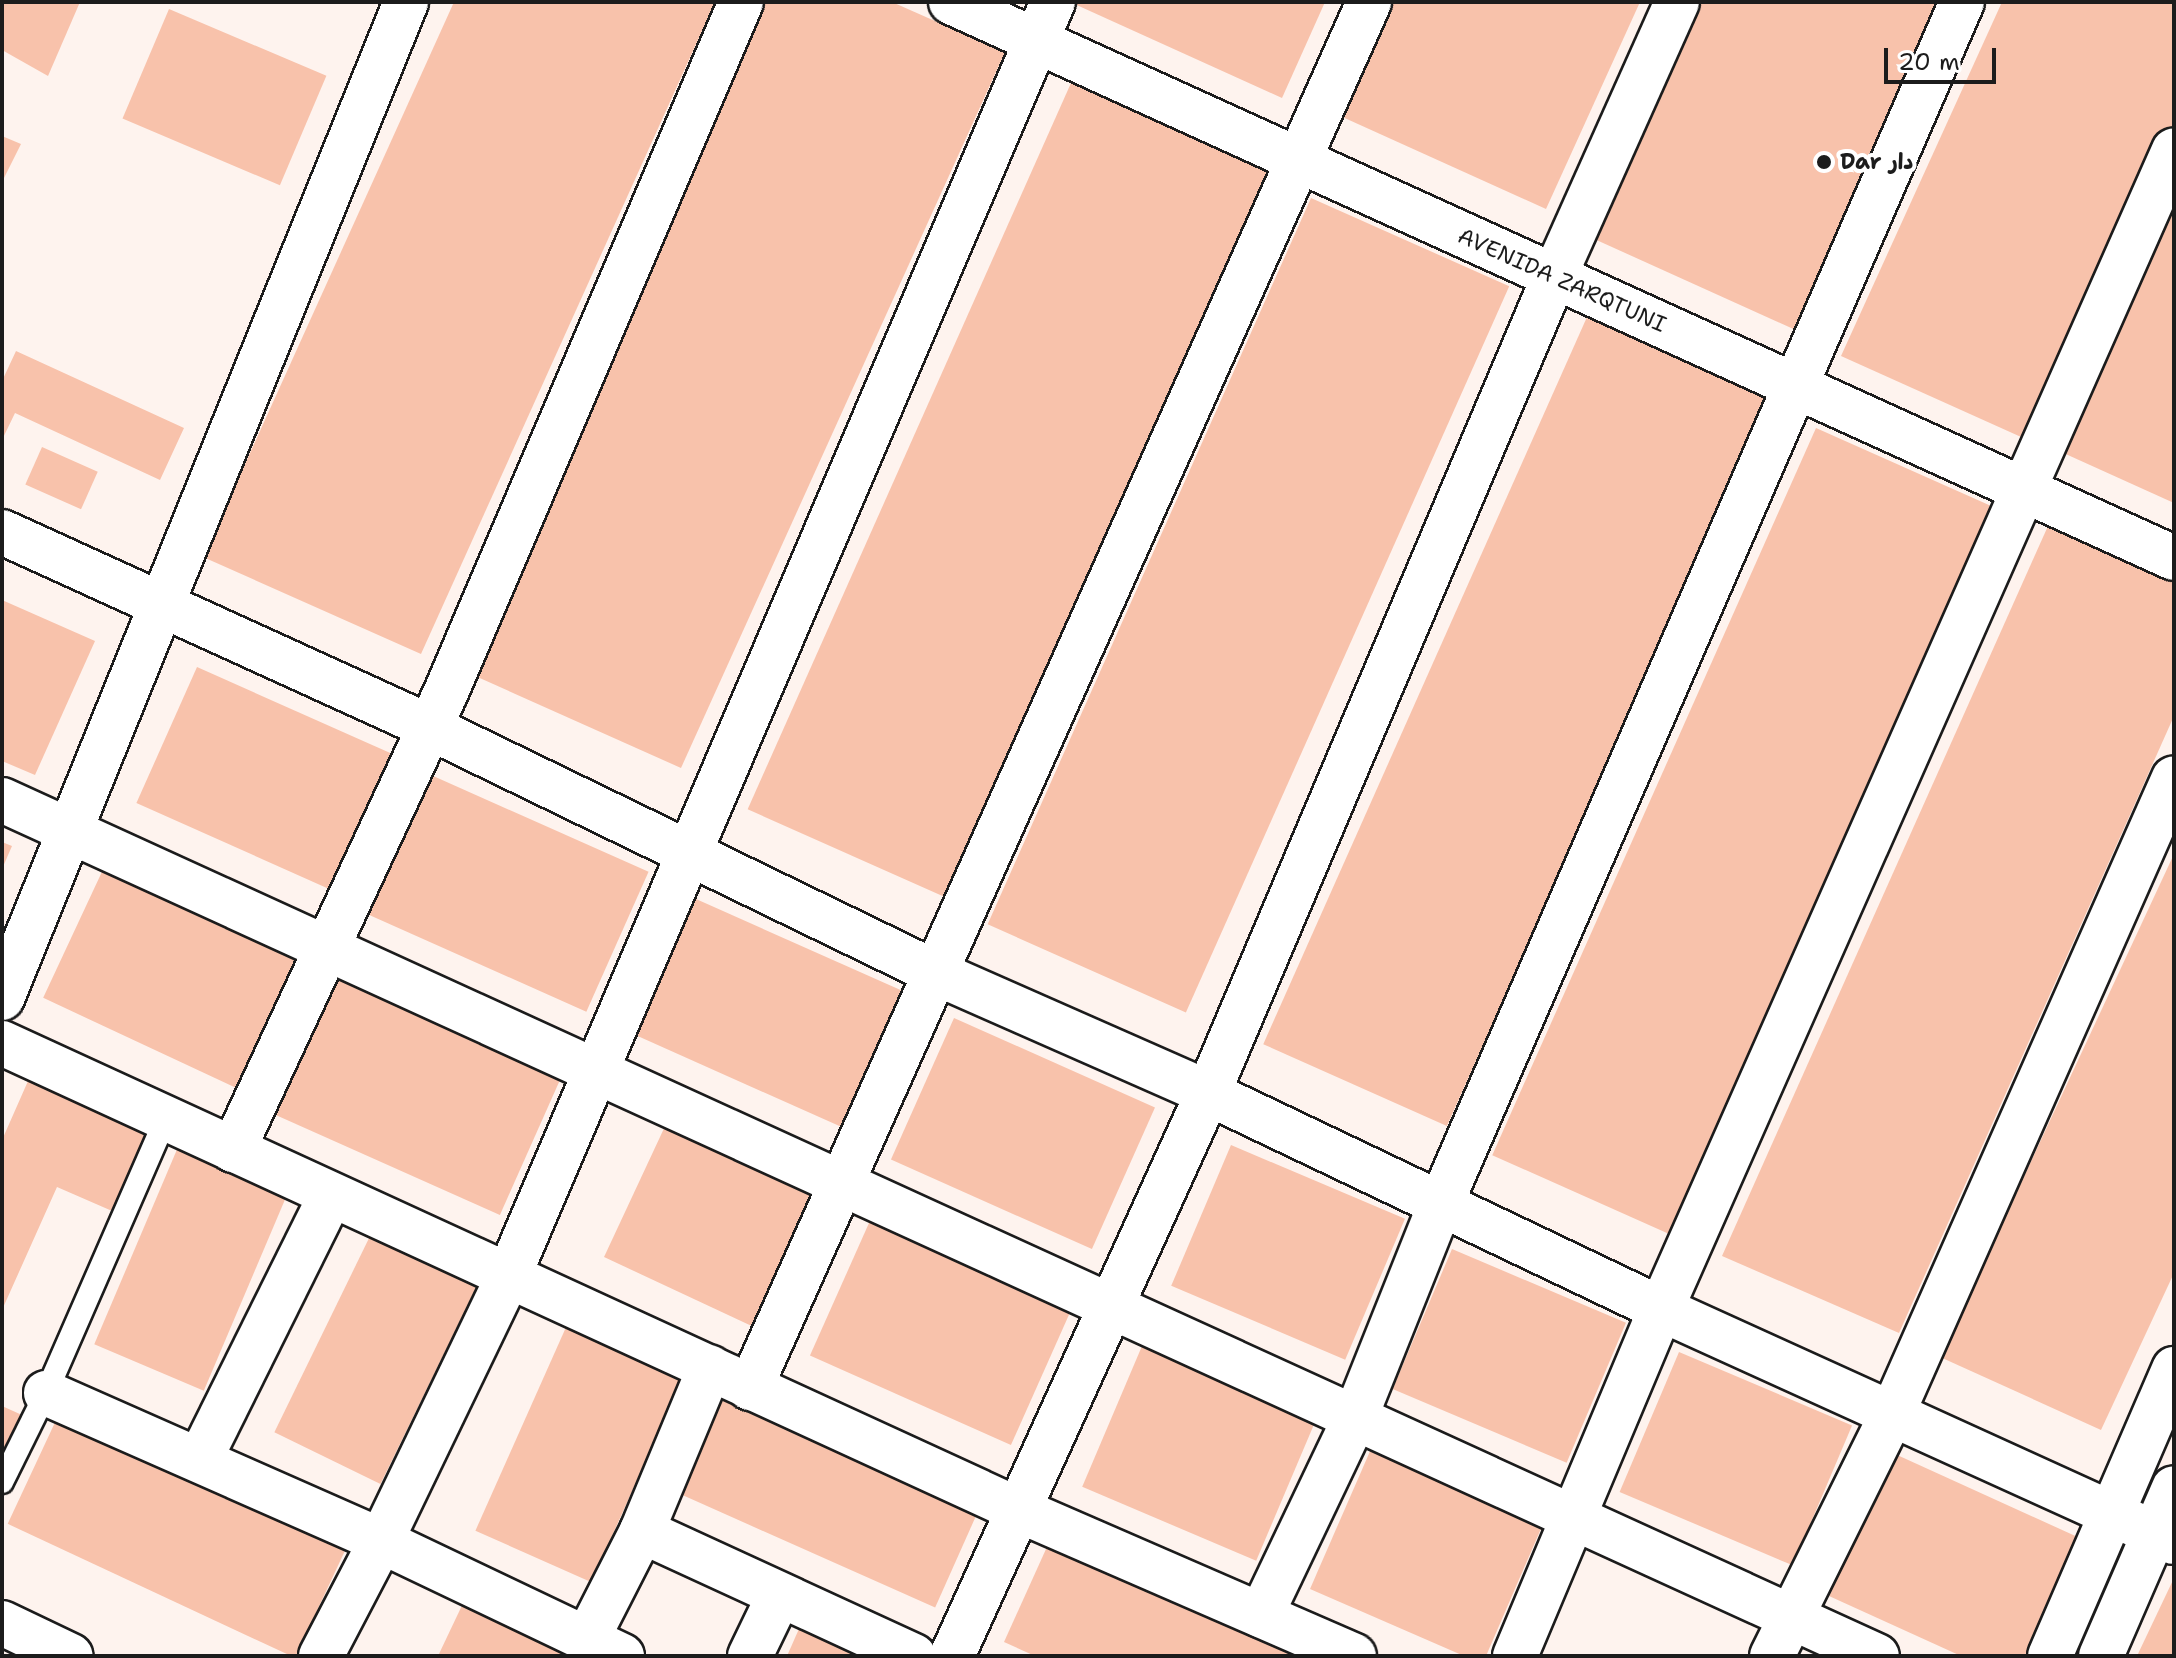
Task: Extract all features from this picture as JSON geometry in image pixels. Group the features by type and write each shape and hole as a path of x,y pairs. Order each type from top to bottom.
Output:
{"street":[{"path":"2,998 406,2"},
{"path":"233,1150 429,727 741,2"},
{"name":"AVENIDA ZARQTUNI","path":"951,2 1044,21 1300,161 2174,558"},
{"path":"750,1388 1369,2"},
{"path":"952,1656 1021,1511 1109,1305 1208,1093 1554,277 1677,2"},
{"path":"1261,1615 1355,1418 1441,1203 1962,2"},
{"path":"321,1656 381,1541 508,1277 1044,21"},
{"path":"1515,1656 1661,1309 2174,150"},
{"path":"2,532 429,727 934,972 1208,1093 1661,1309 2165,1538"},
{"path":"1772,1656 1893,1412 2174,778"},
{"path":"2,800 1877,1656"},
{"path":"2,1043 330,1197 1341,1653"},
{"path":"200,1459 330,1197"},
{"path":"46,1393 381,1541 604,1648 642,1531 710,1368"},
{"path":"2050,1656 2114,1515 2174,1369"},
{"path":"2101,1656 2165,1538 2174,1488"},
{"path":"642,1531 914,1656"},
{"path":"750,1656 779,1596"},
{"path":"2,1623 71,1656"}],"lane":[{"path":"2,1482 46,1393 165,1120"}],"building":[{"path":"2,2 80,2 48,76 2,50"},
{"path":"454,2 715,2 421,654 203,557"},
{"path":"766,2 892,2 1005,52 681,768 464,671"},
{"path":"1070,2 1325,2 1282,98"},
{"path":"1389,2 1640,2 1546,209 1338,115"},
{"path":"1700,2 1951,2 1800,332 1592,238"},
{"path":"2002,2 2174,2 2174,124 2030,441 1841,356"},
{"path":"169,9 326,76 280,185 123,119"},
{"path":"1071,83 1269,171 946,898 748,809"},
{"path":"2,136 21,144 2,182"},
{"path":"1311,198 1509,286 1186,1013 988,924"},
{"path":"2174,201 2174,503 2059,451"},
{"path":"1587,317 1771,399 1447,1126 1263,1044"},
{"path":"16,351 184,428 160,480 15,413 2,440 2,381"},
{"path":"1816,428 2000,510 1676,1237 1492,1155"},
{"path":"42,447 98,472 81,509 25,484"},
{"path":"2048,526 2174,582 2174,716 1899,1333 1722,1256"},
{"path":"2,600 95,641 35,775 2,761"},
{"path":"197,667 392,754 332,890 136,803"},
{"path":"422,771 649,872 586,1012 360,911"},
{"path":"2,842 12,846 2,869"},
{"path":"2174,854 2174,1273 2101,1430 1940,1357"},
{"path":"107,861 305,954 242,1090 43,998"},
{"path":"696,899 903,991 843,1127 635,1035"},
{"path":"337,976 562,1076 500,1215 275,1115"},
{"path":"954,1018 1155,1107 1092,1249 891,1160"},
{"path":"32,1072 157,1127 119,1214 57,1187 2,1310 2,1140"},
{"path":"667,1122 821,1194 758,1329 604,1257"},
{"path":"181,1140 291,1186 204,1391 94,1344"},
{"path":"1231,1145 1405,1219 1345,1360 1171,1286"},
{"path":"873,1214 1074,1303 1011,1445 810,1356"},
{"path":"373,1230 479,1282 380,1484 274,1432"},
{"path":"1452,1249 1626,1323 1567,1463 1393,1389"},
{"path":"571,1316 687,1368 591,1582 475,1531"},
{"path":"1142,1346 1316,1420 1256,1561 1082,1487"},
{"path":"1679,1352 1852,1425 1793,1565 1620,1492"},
{"path":"724,1391 981,1505 935,1608 678,1493"},
{"path":"2,1406 22,1415 2,1461"},
{"path":"58,1416 345,1550 296,1656 291,1656 8,1524"},
{"path":"1371,1449 1543,1524 1486,1656 1464,1656 1310,1589"},
{"path":"1895,1454 2082,1539 2028,1656 1961,1656 1829,1596"},
{"path":"1051,1538 1314,1656 1035,1656 1004,1642"},
{"path":"2174,1578 2174,1656 2137,1656"},
{"path":"466,1597 590,1656 438,1656"},
{"path":"806,1613 906,1656 787,1656"}],"place":[{"name":"Dar دار","path":"1824,162"}]}
